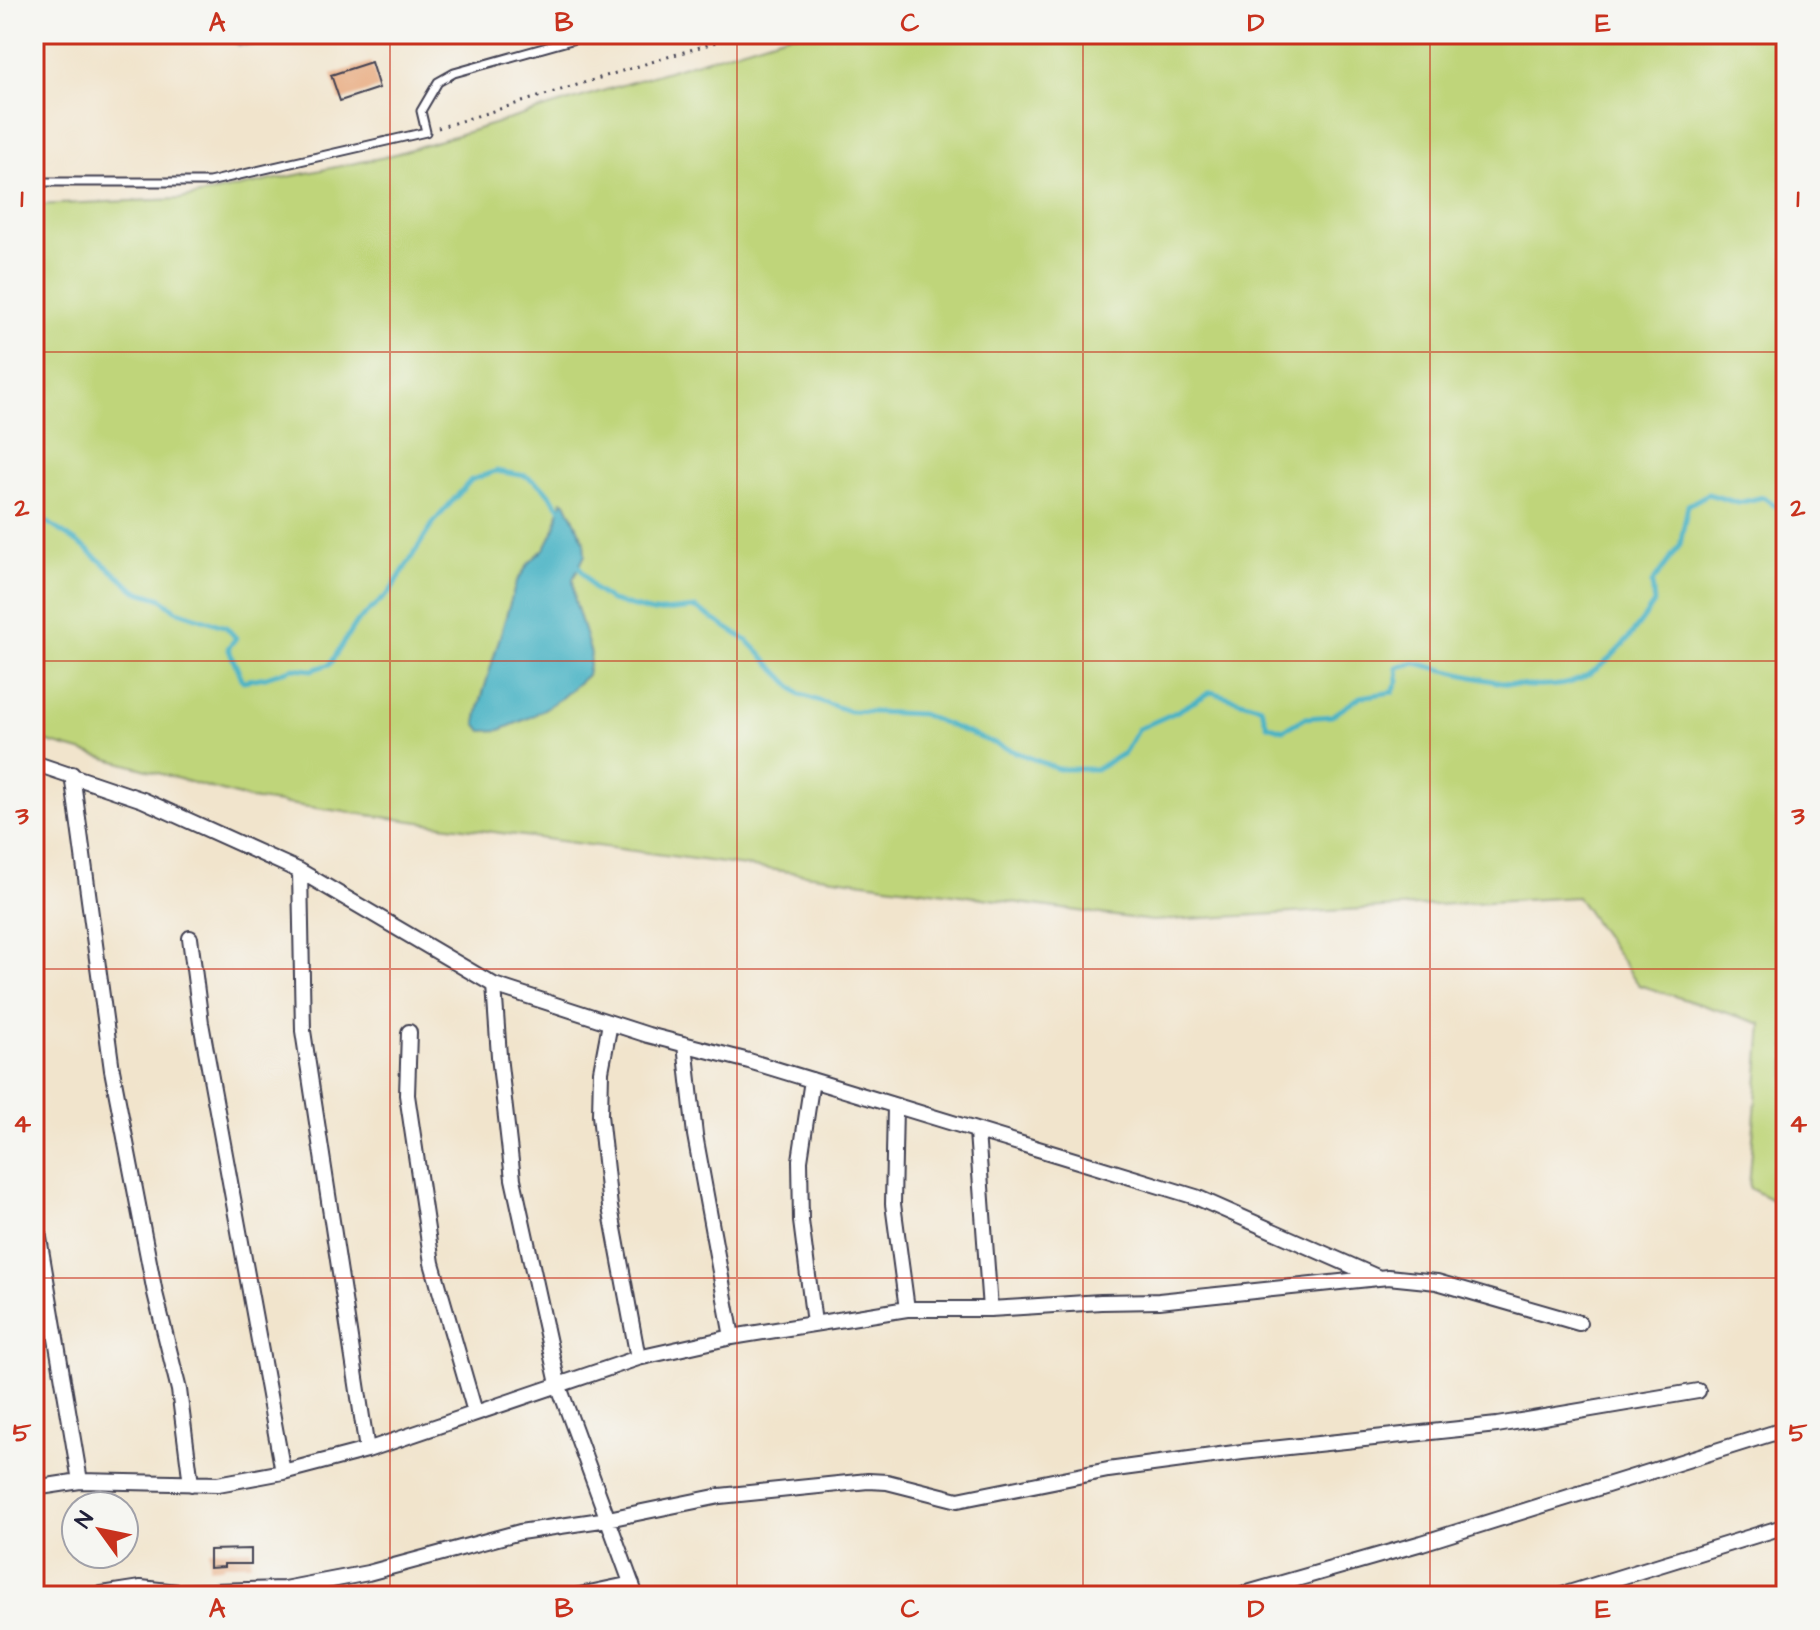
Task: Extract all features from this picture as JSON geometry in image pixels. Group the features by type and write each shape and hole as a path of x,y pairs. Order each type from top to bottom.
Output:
{"street":[{"path":"34,763 143,800 300,871 494,985 610,1023 812,1080 1196,1197 1377,1277"},
{"path":"72,774 112,1070 155,1293 179,1390 191,1484"},
{"path":"300,871 303,1031 367,1450"},
{"path":"190,938 201,1023 283,1472"},
{"path":"494,985 513,1179 558,1384 634,1590 575,1596"},
{"path":"610,1023 601,1071 600,1115 610,1207 638,1358"},
{"path":"409,1032 407,1095 432,1263 475,1412"},
{"path":"685,1045 695,1135 732,1337"},
{"path":"812,1080 800,1160 801,1221 814,1323"},
{"path":"895,1106 893,1204 907,1309"},
{"path":"977,1132 990,1309"},
{"path":"34,1208 80,1481"},
{"path":"34,1488 80,1481 218,1484 283,1472 367,1450 638,1358 732,1337 907,1309 990,1309 1159,1301 1377,1277 1437,1282 1579,1323"},
{"path":"89,1596 284,1589 368,1573 520,1532 608,1519 720,1496 868,1481 887,1482 958,1500 1108,1470 1242,1452 1497,1425 1698,1391"},
{"path":"1237,1596 1437,1538 1783,1430"},
{"path":"1559,1596 1786,1526"}],"lane":[{"path":"34,182 209,182 426,132 421,111 438,82 454,73 593,34"}],"path":[{"path":"426,132 742,34"}],"green space":[{"path":"790,34 1786,34 1786,1207 1749,1188 1762,1024 1639,985 1577,897 1152,921 250,799 34,738 34,205 180,199 385,157"}],"water":[{"path":"220,34 322,34 288,45 239,45"},
{"path":"562,501 566,502 584,541 585,555 573,579 575,601 591,654 587,675 560,699 531,717 500,730 482,731 476,723 480,703 516,583 529,563 545,548 555,528"}],"building":[{"path":"371,62 379,88 340,101 331,75"},
{"path":"251,1549 251,1564 224,1564 224,1567 209,1568 209,1550"}],"waterway":[{"path":"34,518 38,516 84,547 136,591 162,599 175,610 226,627 236,638 228,648 243,681 293,668 312,670 330,664 356,623 389,593 434,522 471,480 496,471 526,476 543,487 560,508"},
{"path":"577,564 594,589 611,601 653,612 696,608 749,642 799,694 849,711 921,714 1058,769 1097,769 1124,753 1138,729 1211,692 1261,707 1267,725 1283,730 1305,718 1332,716 1360,697 1393,692 1398,680 1397,667 1415,663 1521,685 1543,686 1580,679 1612,656 1654,603 1652,583 1680,545 1688,505 1708,494 1738,503 1763,497 1786,514"}]}
